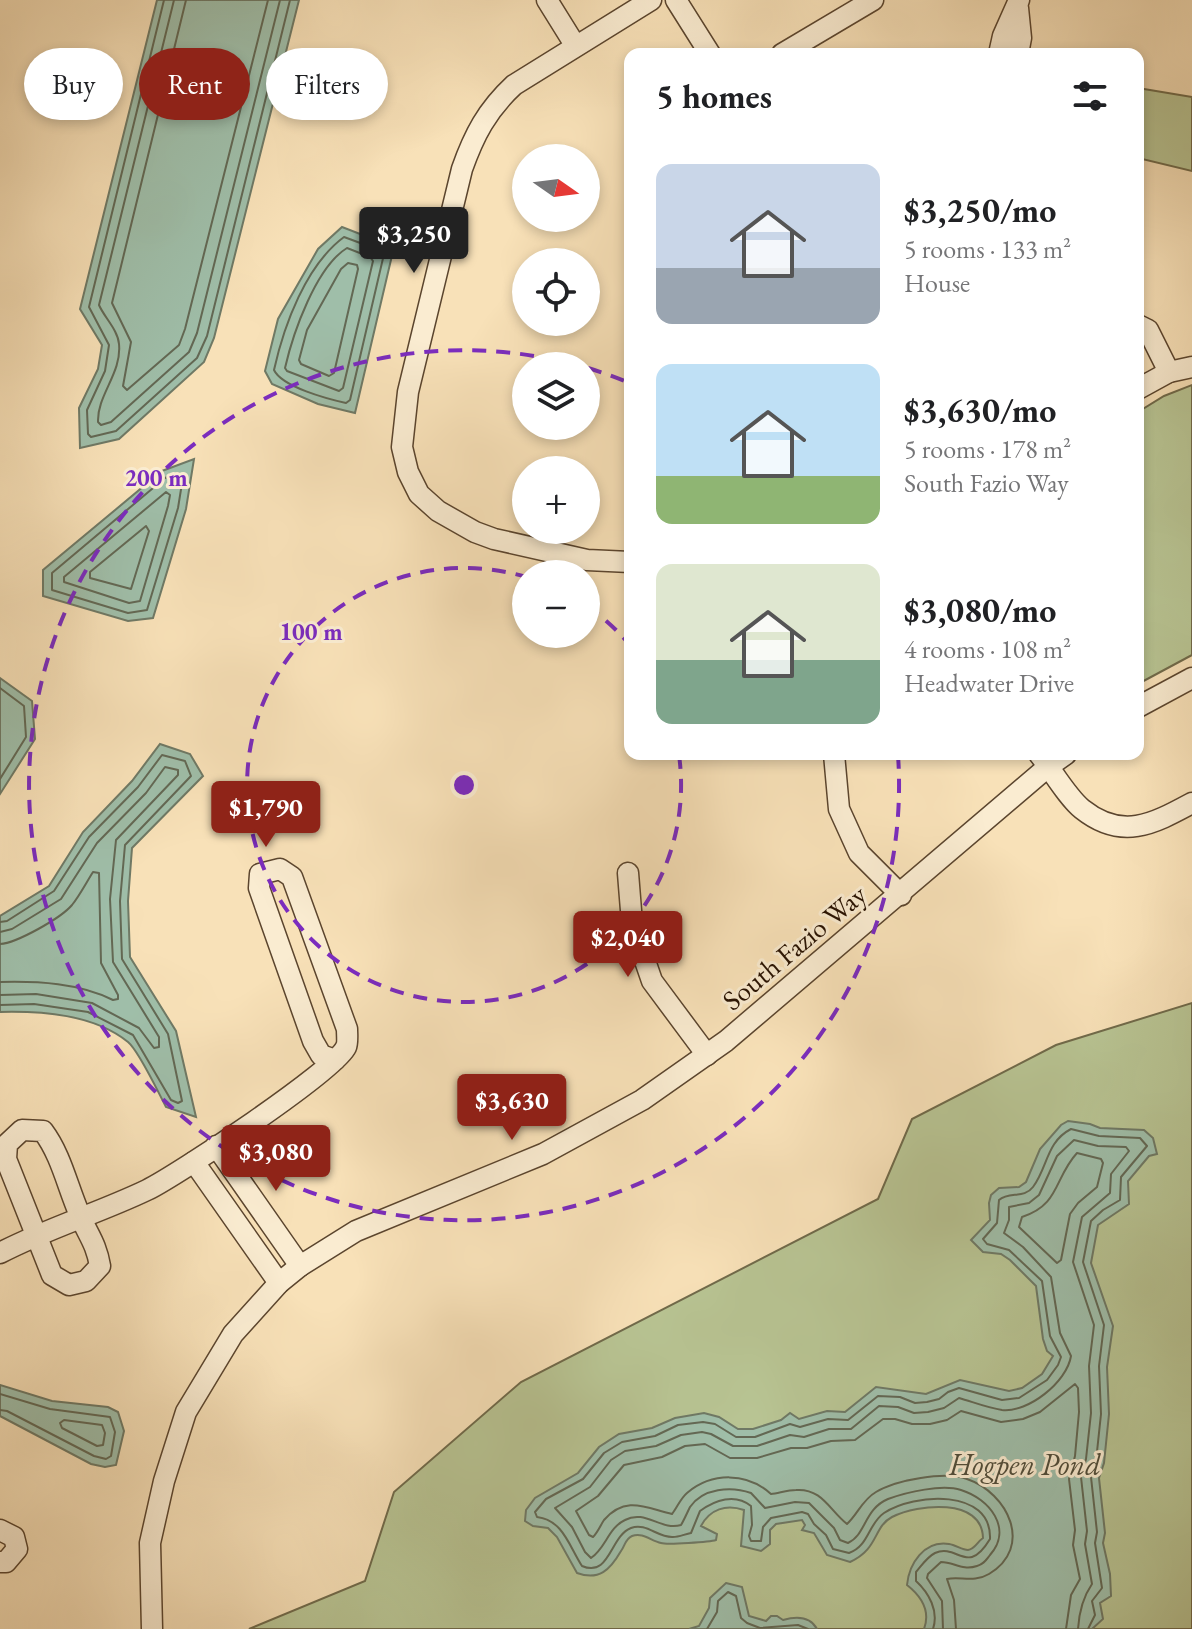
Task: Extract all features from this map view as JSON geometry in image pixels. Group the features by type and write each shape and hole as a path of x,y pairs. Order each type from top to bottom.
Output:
{"street":[{"path":"547,0 575,45"},
{"path":"624,562 587,560 475,532 438,511 419,494 408,472 402,447 408,392 451,214 474,135 494,104 514,85 651,0"},
{"path":"676,0 706,48"},
{"path":"792,48 873,0"},
{"path":"1000,48 1018,4"},
{"path":"1018,4 1019,48"},
{"path":"1144,328 1148,330 1169,372"},
{"path":"1144,386 1169,372 1192,367"},
{"path":"1144,704 1192,678"},
{"path":"835,760 839,809 859,853 901,895"},
{"name":"South Fazio Way","path":"152,1629 150,1543 164,1481 186,1412 233,1334 279,1283 356,1231 543,1154 642,1100 707,1055 901,895 1049,760"},
{"path":"1052,760 1080,808 1109,824 1139,828 1192,803"},
{"path":"0,1253 36,1234 148,1189 194,1162 290,1095 335,1060 347,1047 347,1029 292,877 280,869 260,874 259,888 313,1041 321,1055 335,1060"},
{"path":"628,873 632,923 652,981 707,1055"},
{"path":"22,1130 43,1131 53,1144 80,1217 97,1247 100,1266 86,1281 69,1285 52,1275 36,1234 6,1159 7,1144 22,1130"},
{"path":"216,1146 300,1266"},
{"path":"194,1162 279,1283"},
{"path":"0,1530 14,1537 17,1549 6,1562 0,1562"}],"shaded area":[{"path":"1144,89 1192,97 1192,171 1144,159"},
{"path":"1192,385 1192,655 1144,681 1144,408"},
{"path":"1192,1003 1192,1629 249,1629 365,1581 394,1492 521,1382 878,1199 912,1119 1056,1045"}],"water":[{"path":"157,0 299,0 287,48 266,48 266,120 269,120 214,338 204,362 119,439 80,448 79,408 98,369 102,345 80,309 139,72 139,120 250,120 250,48 145,48"},
{"path":"342,227 394,247 355,413 318,404 272,384 265,371 278,319 318,249"},
{"path":"194,459 186,509 153,618 128,621 43,596 43,570 162,471"},
{"path":"0,678 32,701 35,739 0,794"},
{"path":"160,744 190,754 203,776 132,848 128,901 130,957 176,1031 196,1117 166,1107 137,1054 128,1042 114,1033 99,1025 67,1016 0,1012 0,916 49,886 83,832 132,781"},
{"name":"Hogpen Pond","path":"1068,1121 1100,1128 1144,1130 1153,1138 1157,1154 1149,1156 1128,1181 1129,1204 1098,1225 1091,1263 1113,1326 1107,1367 1109,1414 1104,1463 1099,1478 1105,1533 1103,1543 1111,1596 1100,1603 1103,1619 1092,1629 924,1629 926,1616 923,1604 907,1585 919,1555 940,1544 968,1550 983,1538 980,1525 972,1516 947,1507 917,1509 892,1517 882,1526 866,1551 850,1562 827,1555 814,1533 802,1530 805,1525 802,1520 776,1524 770,1530 770,1544 761,1551 741,1546 744,1510 725,1508 709,1515 701,1526 717,1534 716,1540 665,1544 643,1536 632,1536 608,1568 592,1576 577,1573 557,1537 548,1528 533,1526 525,1521 526,1510 535,1498 578,1473 599,1447 619,1434 652,1428 675,1418 704,1413 719,1417 738,1429 753,1429 781,1420 790,1413 799,1419 827,1411 845,1412 876,1387 926,1394 960,1380 1009,1391 1022,1388 1042,1374 1053,1356 1047,1351 1043,1339 1036,1286 1010,1260 1001,1254 983,1252 971,1240 990,1220 991,1195 999,1188 1019,1187 1026,1182 1040,1149"},
{"path":"0,1385 52,1401 108,1407 118,1412 124,1431 116,1465 105,1467 91,1464 0,1416"},
{"path":"726,1583 742,1587 749,1616 766,1621 771,1616 783,1620 803,1618 817,1629 689,1629 699,1626 709,1608 710,1598"}]}
